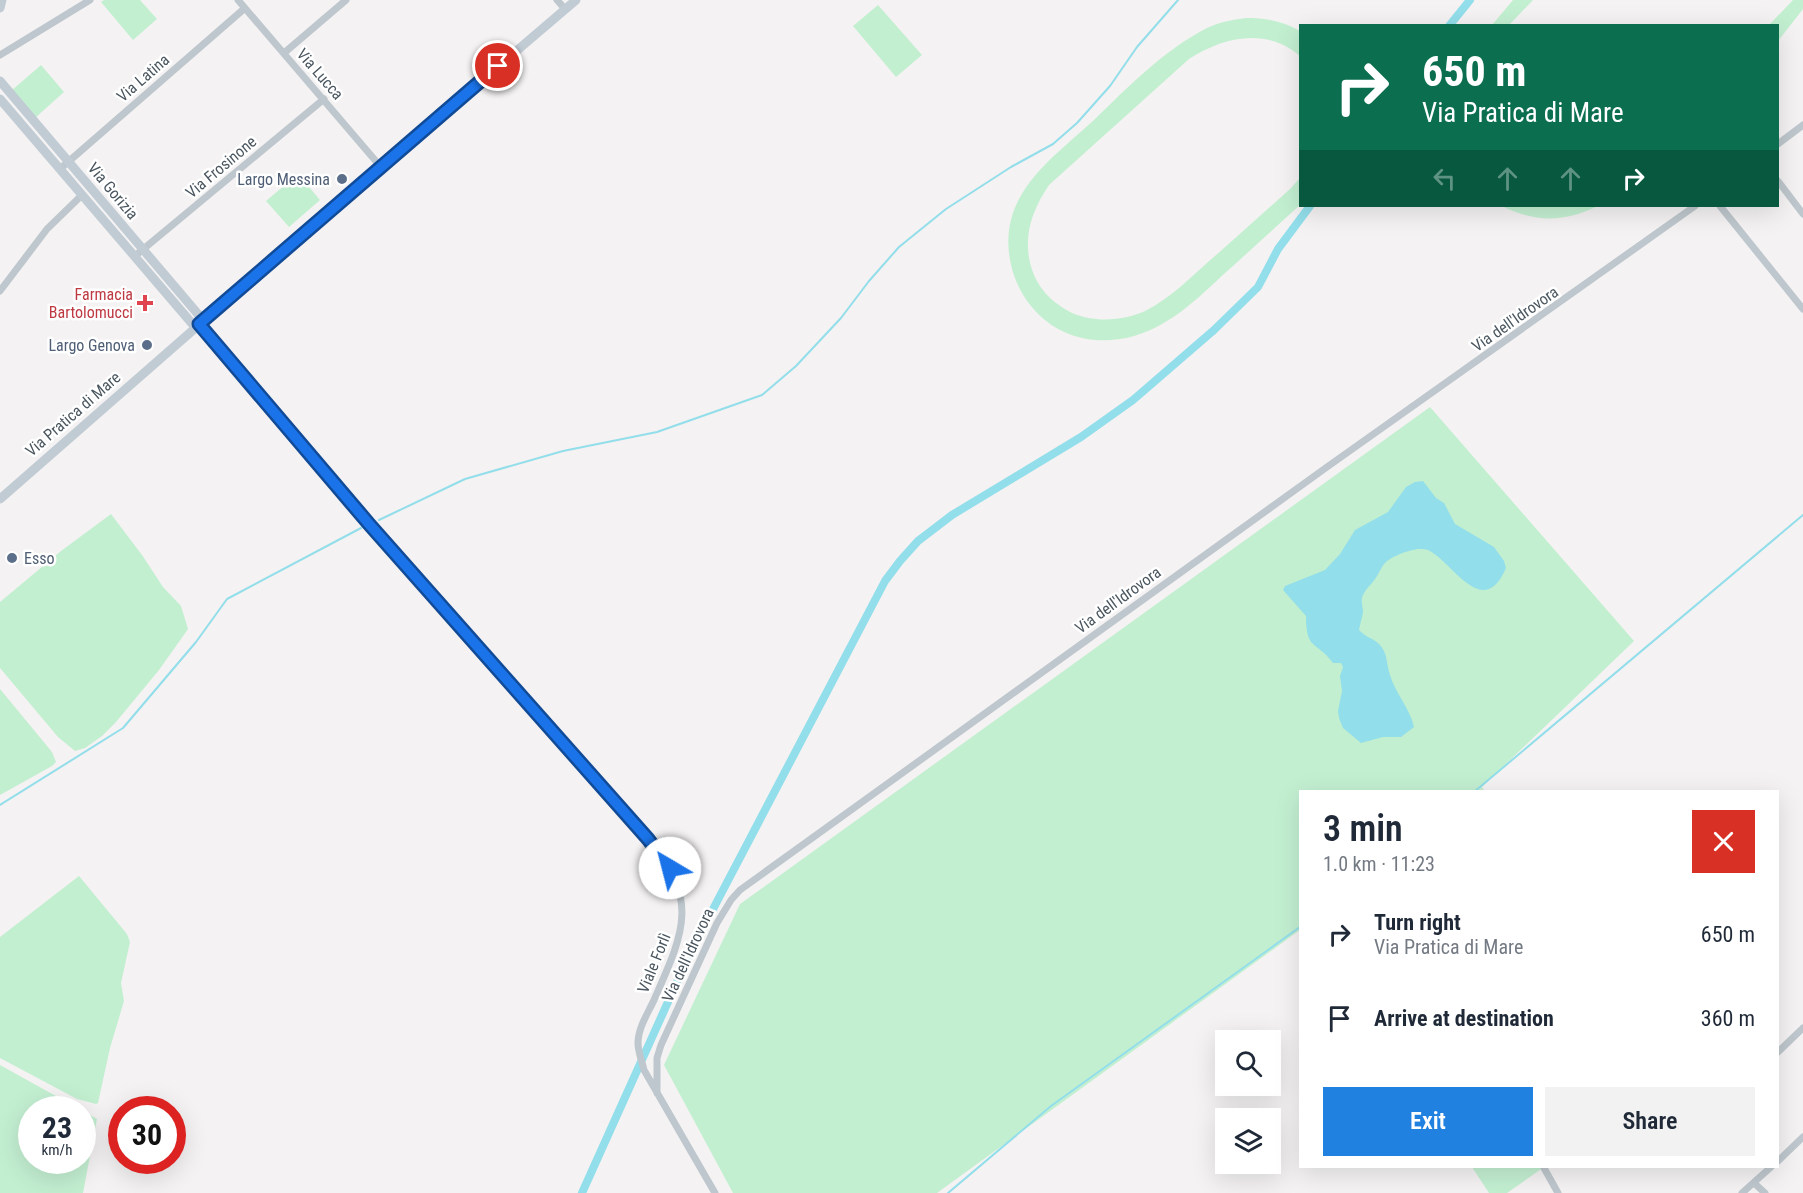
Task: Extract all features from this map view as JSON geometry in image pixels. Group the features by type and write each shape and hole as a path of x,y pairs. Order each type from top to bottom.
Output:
{"street":[{"path":"0,8 2,0"},
{"path":"0,56 90,0"},
{"name":"Via Lucca","path":"238,0 380,166"},
{"path":"284,53 346,0"},
{"path":"557,0 565,9"},
{"name":"Via Pratica di Mare","path":"0,498 380,166 576,0"},
{"name":"Via Latina","path":"60,169 245,8"},
{"name":"Via Gorizia","path":"0,81 68,161 139,253 199,324"},
{"name":"Via Gorizia","path":"0,99 82,195 139,253"},
{"name":"Via Frosinone","path":"139,253 324,99"},
{"path":"1779,143 1803,125"},
{"path":"1779,183 1803,214"},
{"path":"0,291 50,225 82,195"},
{"name":"Via dell'Idrovora","path":"657,1093 657,1058 662,1045 717,923 740,890 1327,467 1694,207"},
{"path":"1721,207 1803,309"},
{"name":"Viale Forlì","path":"199,324 369,524 668,863 680,892 682,927 678,944 640,1032 639,1054 644,1070 715,1193"},
{"path":"1779,1051 1803,1028"},
{"path":"1779,1160 1803,1137"},
{"path":"1545,1168 1558,1193"},
{"path":"1742,1193 1770,1168"},
{"path":"1754,1182 1765,1193"}],"green space":[{"path":"104,0 140,0 157,19 133,40 101,2"},
{"path":"1513,0 1533,0 1510,24 1493,24"},
{"path":"1793,0 1803,0 1803,9 1779,40 1779,24 1770,24"},
{"path":"878,5 922,55 896,77 853,26"},
{"path":"1246,18 1287,25 1299,31 1299,55 1274,41 1245,38 1216,45 1189,59 1049,185 1032,217 1028,240 1030,263 1034,275 1055,302 1072,313 1100,319 1129,317 1147,310 1179,288 1299,179 1299,206 1199,297 1162,324 1128,338 1110,340 1093,340 1059,330 1044,320 1031,306 1014,275 1008,239 1009,227 1018,201 1047,163 1133,82 1176,47 1207,28"},
{"path":"41,65 64,92 35,118 11,91"},
{"path":"298,174 320,200 289,227 266,201"},
{"path":"1504,207 1596,207 1562,218 1539,218"},
{"path":"1430,407 1634,641 1482,787 1484,790 1299,790 1299,931 937,1193 733,1193 664,1065 740,904"},
{"path":"111,514 163,587 181,606 188,629 159,670 116,722 102,736 85,748 75,751 58,737 0,668 0,602 61,551"},
{"path":"0,689 52,752 56,762 0,795"},
{"path":"79,876 127,934 130,942 121,983 124,1001 110,1048 98,1103 96,1104 96,1096 71,1096 0,1058 0,937"},
{"path":"0,1065 56,1096 18,1096 18,1174 87,1174 83,1193 0,1193"},
{"path":"1473,1168 1543,1168 1507,1193 1489,1193"}],"water":[{"path":"1423,481 1436,498 1444,503 1455,524 1494,547 1506,568 1497,583 1487,590 1478,589 1467,583 1428,550 1418,549 1405,552 1384,565 1363,595 1363,612 1359,630 1382,647 1392,682 1414,727 1401,737 1383,737 1361,743 1343,728 1339,718 1342,691 1340,676 1343,667 1341,663 1333,663 1313,644 1306,627 1306,616 1283,590 1285,586 1325,570 1340,554 1355,530 1388,512 1406,487"}],"waterway":[{"path":"379,520 465,479 563,451 657,432 762,395 796,366 841,318 899,247 946,209 1011,167 1053,144 1077,123 1110,86 1137,47 1178,0"},
{"path":"1451,24 1470,0"},
{"path":"582,1193 690,953 885,581 918,541 952,515 1081,437 1133,400 1214,330 1258,287 1278,249 1309,207"},
{"path":"1476,790 1803,515"},
{"path":"0,805 123,728 196,642 227,599 361,528"},
{"path":"948,1193 1051,1106 1299,928"}],"place":[{"name":"Largo Messina","path":"342,179"},
{"name":"Farmacia Bartolomucci","path":"145,303"},
{"name":"Largo Genova","path":"147,345"},
{"name":"Esso","path":"12,558"}],"route":[{"path":"498,66 199,324 369,524 648,839 670,868"}]}
